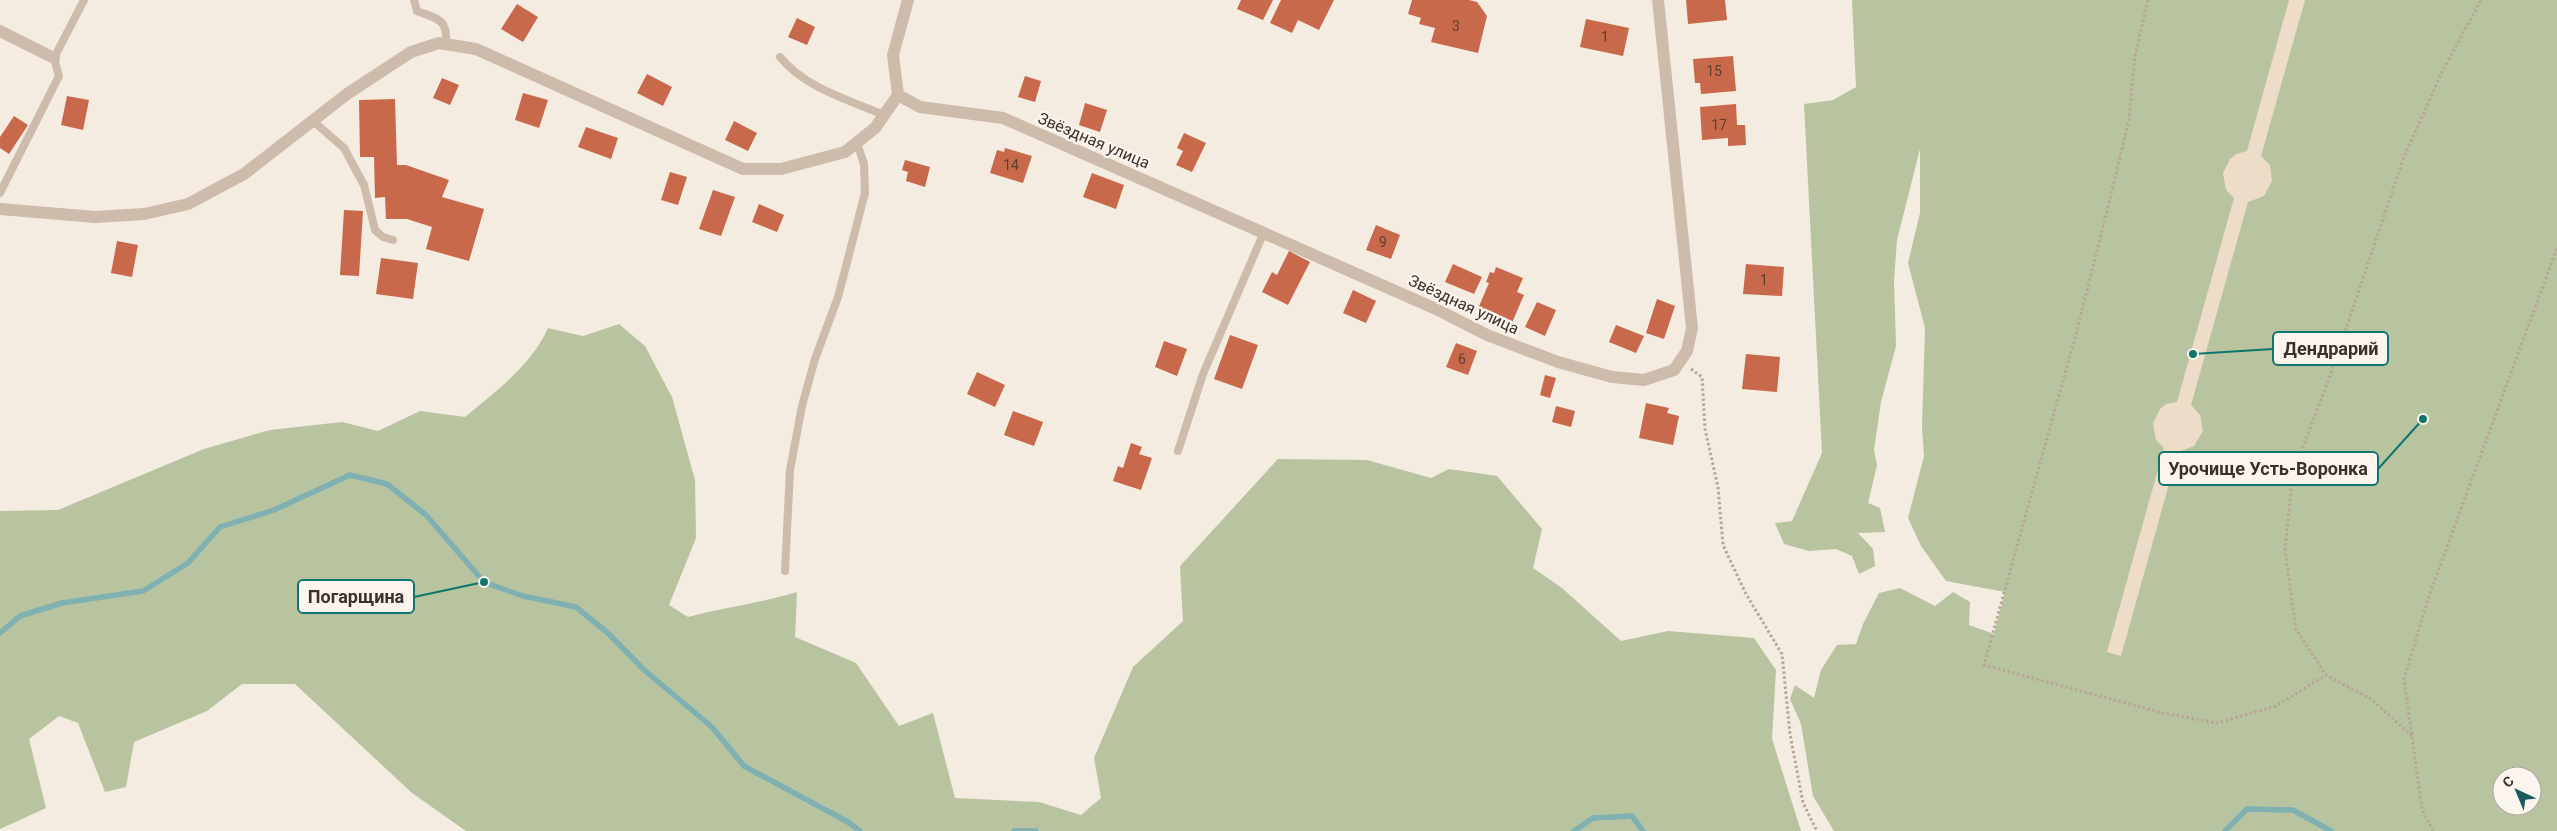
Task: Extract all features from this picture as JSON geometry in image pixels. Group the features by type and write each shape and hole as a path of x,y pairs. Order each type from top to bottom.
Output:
{"street":[{"path":"0,208 95,217 144,214 188,204 244,174 347,94 411,52 439,43 476,49 743,169 781,170 845,152 875,128 898,95 893,55 908,0"},
{"path":"1658,0 1692,328 1687,351 1679,362"},
{"path":"0,31 54,58"},
{"name":"Звёздная улица","path":"898,95 920,107 1003,118 1436,309 1487,335 1558,362 1612,377 1644,380 1674,370 1679,362"}],"lane":[{"path":"0,193 59,76 54,58 84,0"},
{"path":"414,0 417,11 441,20 447,29 446,44"},
{"path":"780,58 786,66 835,95 884,115"},
{"path":"313,121 344,148 364,185 375,230 393,240"},
{"path":"785,571 790,470 802,406 815,359 838,297 865,193 864,164 856,143"},
{"path":"1178,451 1203,374 1264,232"}],"path":[{"path":"2148,0 2135,56 2129,120 2102,232 2076,334 1984,665 2163,713 2217,723 2276,706 2326,675"},
{"path":"2412,736 2371,699 2326,675 2296,629 2285,550 2293,473 2329,379 2404,157 2442,70 2480,0"},
{"path":"2433,831 2422,809 2404,679 2429,596 2557,248"},
{"path":"1679,362 1702,377 1705,429 1718,487 1723,545 1746,594 1782,654 1790,734 1803,803 1817,831"}],"green space":[{"path":"1852,0 2557,0 2557,831 1834,831 1813,796 1801,724 1790,699 1795,685 1814,698 1821,670 1837,645 1856,644 1863,624 1879,593 1900,588 1935,606 1953,592 1970,602 1969,625 1994,634 2005,592 1946,581 1921,546 1908,518 1924,456 1922,427 1925,328 1908,263 1920,213 1920,149 1897,240 1894,281 1896,346 1881,402 1874,450 1877,465 1868,503 1880,508 1885,532 1858,533 1873,549 1875,566 1859,574 1852,556 1836,549 1809,551 1784,544 1775,523 1792,521 1822,453 1804,104 1833,100 1856,87"},
{"path":"619,324 645,346 672,397 695,480 696,538 669,605 688,617 797,592 795,637 856,663 899,726 933,713 955,798 1039,802 1081,815 1101,798 1094,758 1133,667 1183,621 1180,566 1278,459 1367,460 1431,478 1449,469 1497,476 1542,529 1533,568 1562,588 1621,641 1668,631 1754,638 1776,670 1772,739 1801,831 466,831 412,793 295,684 242,684 207,711 134,742 126,787 105,792 78,723 59,716 29,739 46,808 0,829 0,511 58,510 204,449 270,430 342,422 378,431 420,411 465,417 512,377 541,342 548,328 583,336"}],"shaded area":[{"path":"2289,0 2305,0 2261,156 2270,165 2272,181 2264,196 2248,202 2191,405 2200,415 2203,431 2194,446 2178,452 2121,656 2107,652 2164,448 2156,440 2153,423 2160,409 2166,404 2177,402 2234,198 2226,190 2223,173 2230,159 2236,154 2247,151"}],"building":[{"path":"1241,0 1273,0 1263,20 1237,9"},
{"path":"1281,0 1334,0 1319,30 1298,20 1292,33 1270,23"},
{"path":"1412,0 1469,0 1477,2 1487,16 1478,53 1431,42 1435,28 1419,24 1421,18 1408,14"},
{"path":"1686,0 1725,0 1727,20 1688,24"},
{"path":"517,4 538,17 523,42 501,29"},
{"path":"797,18 815,27 807,45 788,37"},
{"path":"1586,19 1629,28 1623,56 1580,47"},
{"path":"1733,56 1736,91 1701,94 1700,83 1695,83 1693,59"},
{"path":"647,74 672,87 663,106 637,93"},
{"path":"1025,76 1041,81 1035,102 1018,97"},
{"path":"442,78 459,85 450,105 433,98"},
{"path":"523,93 548,100 539,128 515,120"},
{"path":"67,96 89,100 83,130 61,125"},
{"path":"395,99 397,165 406,165 449,180 442,197 484,209 469,261 426,249 432,227 407,219 386,219 385,197 375,198 374,157 360,157 359,100"},
{"path":"1085,103 1107,110 1100,132 1079,125"},
{"path":"1736,104 1737,125 1745,125 1746,145 1728,146 1728,138 1702,140 1700,107"},
{"path":"14,116 28,125 9,154 0,148 0,137"},
{"path":"734,121 757,133 748,151 725,140"},
{"path":"586,127 618,138 611,159 578,147"},
{"path":"1184,133 1206,143 1192,172 1176,165 1183,151 1177,148"},
{"path":"1005,148 1032,156 1023,183 990,173 997,150 1004,152"},
{"path":"905,160 930,167 925,187 906,181 908,172 902,170"},
{"path":"670,172 687,177 678,205 661,200"},
{"path":"1092,173 1124,185 1116,209 1083,197"},
{"path":"713,190 735,197 721,236 699,229"},
{"path":"759,204 784,215 777,232 752,222"},
{"path":"344,210 363,211 359,276 340,275"},
{"path":"1376,225 1400,235 1391,259 1366,250"},
{"path":"117,241 138,245 132,277 111,273"},
{"path":"1289,251 1310,262 1288,305 1262,292 1272,272 1277,275"},
{"path":"381,258 418,263 413,299 376,294"},
{"path":"1453,264 1482,277 1474,294 1445,282"},
{"path":"1746,264 1784,267 1782,296 1743,294"},
{"path":"1496,267 1523,278 1517,292 1524,295 1511,325 1477,311 1489,283 1486,282 1490,272 1494,273"},
{"path":"1353,290 1376,301 1366,323 1343,313"},
{"path":"1657,299 1675,306 1664,339 1646,333"},
{"path":"1537,302 1556,310 1545,336 1525,327"},
{"path":"1616,325 1644,336 1636,353 1609,342"},
{"path":"1230,335 1258,345 1242,389 1214,379"},
{"path":"1164,341 1187,349 1177,376 1155,367"},
{"path":"1456,343 1477,351 1468,375 1446,367"},
{"path":"1746,354 1780,357 1777,392 1742,389"},
{"path":"977,372 1005,385 995,407 967,394"},
{"path":"1545,375 1556,378 1550,398 1540,395"},
{"path":"1646,403 1669,408 1667,413 1679,416 1673,445 1639,438"},
{"path":"1556,406 1575,411 1571,427 1552,422"},
{"path":"1013,411 1043,422 1034,446 1004,435"},
{"path":"1131,443 1142,447 1139,454 1152,458 1141,490 1113,481 1118,466 1123,468"}],"waterway":[{"path":"0,633 20,616 62,603 143,591 188,563 220,527 274,510 350,475 387,484 426,515 484,582 523,596 576,607 609,634 643,669 712,727 744,766 848,822 860,831"},
{"path":"2225,831 2247,809 2293,810 2331,831"},
{"path":"1574,831 1593,818 1632,816 1643,831"},
{"path":"1014,831 1036,831"}],"place":[{"name":"Дендрарий","path":"2193,354"},
{"name":"Урочище Усть-Воронка","path":"2423,419"},
{"name":"Погарщина","path":"484,582"}]}
